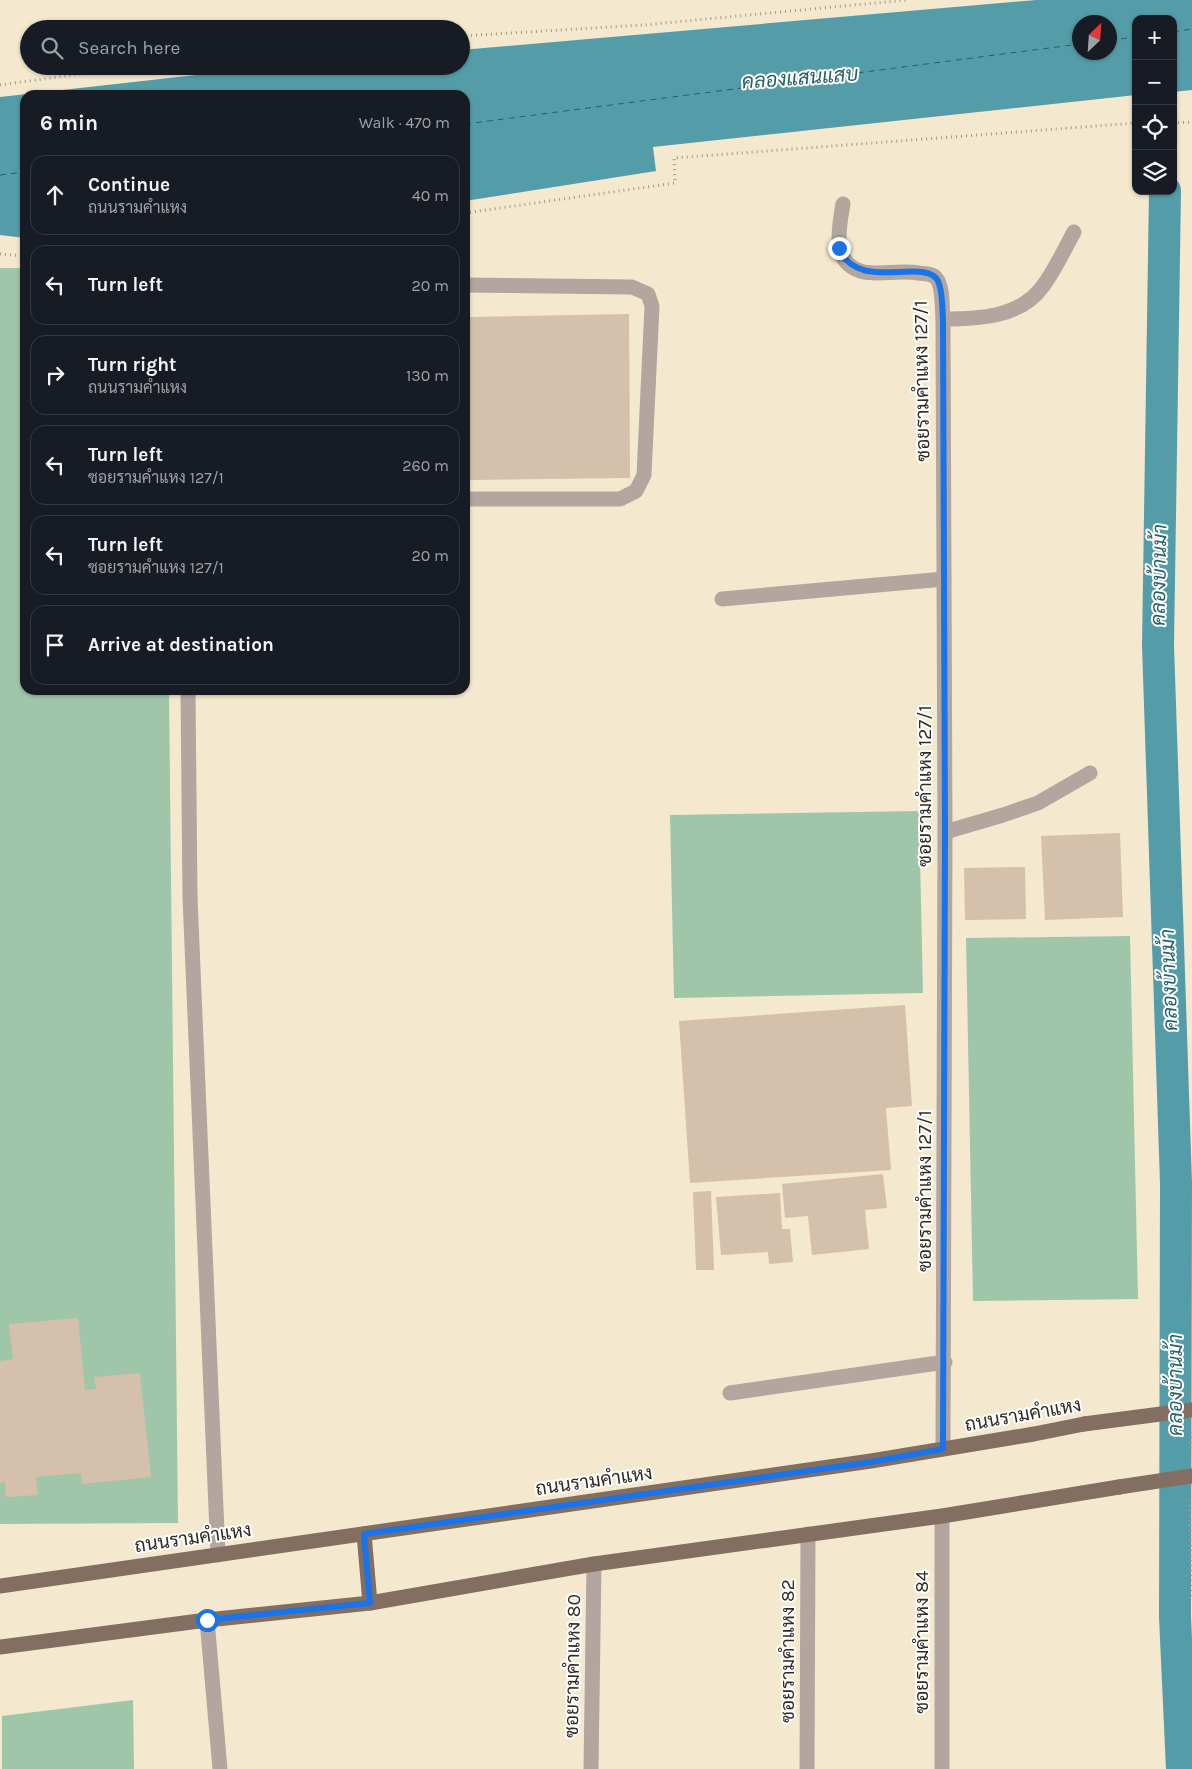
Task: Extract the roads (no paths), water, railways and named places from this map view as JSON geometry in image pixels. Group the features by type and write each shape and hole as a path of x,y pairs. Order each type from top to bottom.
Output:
{"main road":[{"name":"ถนนรามคำแหง","path":"0,1586 816,1470 1084,1424 1192,1410"},
{"path":"0,1647 207,1620 370,1603 594,1564 942,1516 1192,1476"},
{"path":"364,1534 370,1603"}],"street":[{"name":"ซอยรามคำแหง 127/1","path":"843,204 839,229 839,248 847,263 864,272 910,272 931,275 937,279 940,289 943,319 945,832 945,1362 943,1449"},
{"path":"943,319 973,319 1001,314 1022,305 1042,288 1074,232"},
{"path":"470,285 632,287 648,294 652,306 644,475 636,491 620,499 470,499"},
{"path":"722,599 944,579"},
{"path":"188,695 190,898 218,1555"},
{"path":"945,832 1038,803 1090,774"},
{"path":"730,1393 945,1362"},
{"name":"ซอยรามคำแหง 84","path":"942,1516 942,1769"},
{"name":"ซอยรามคำแหง 82","path":"808,1534 808,1769"},
{"name":"ซอยรามคำแหง 80","path":"591,1769 594,1564"},
{"path":"207,1620 220,1769"}],"water":[{"name":"คลองแสนแสบ","path":"1036,0 1192,0 1192,90 1177,92 1177,15 1132,15 1132,95 653,147 656,171 470,200 470,90 62,90 196,75 470,75 470,49"},
{"path":"20,95 20,237 0,235 0,97"}],"waterway":[{"name":"คลองบ้านม้า","path":"1165,195 1158,645 1176,1183 1175,1617 1182,1769"}]}
